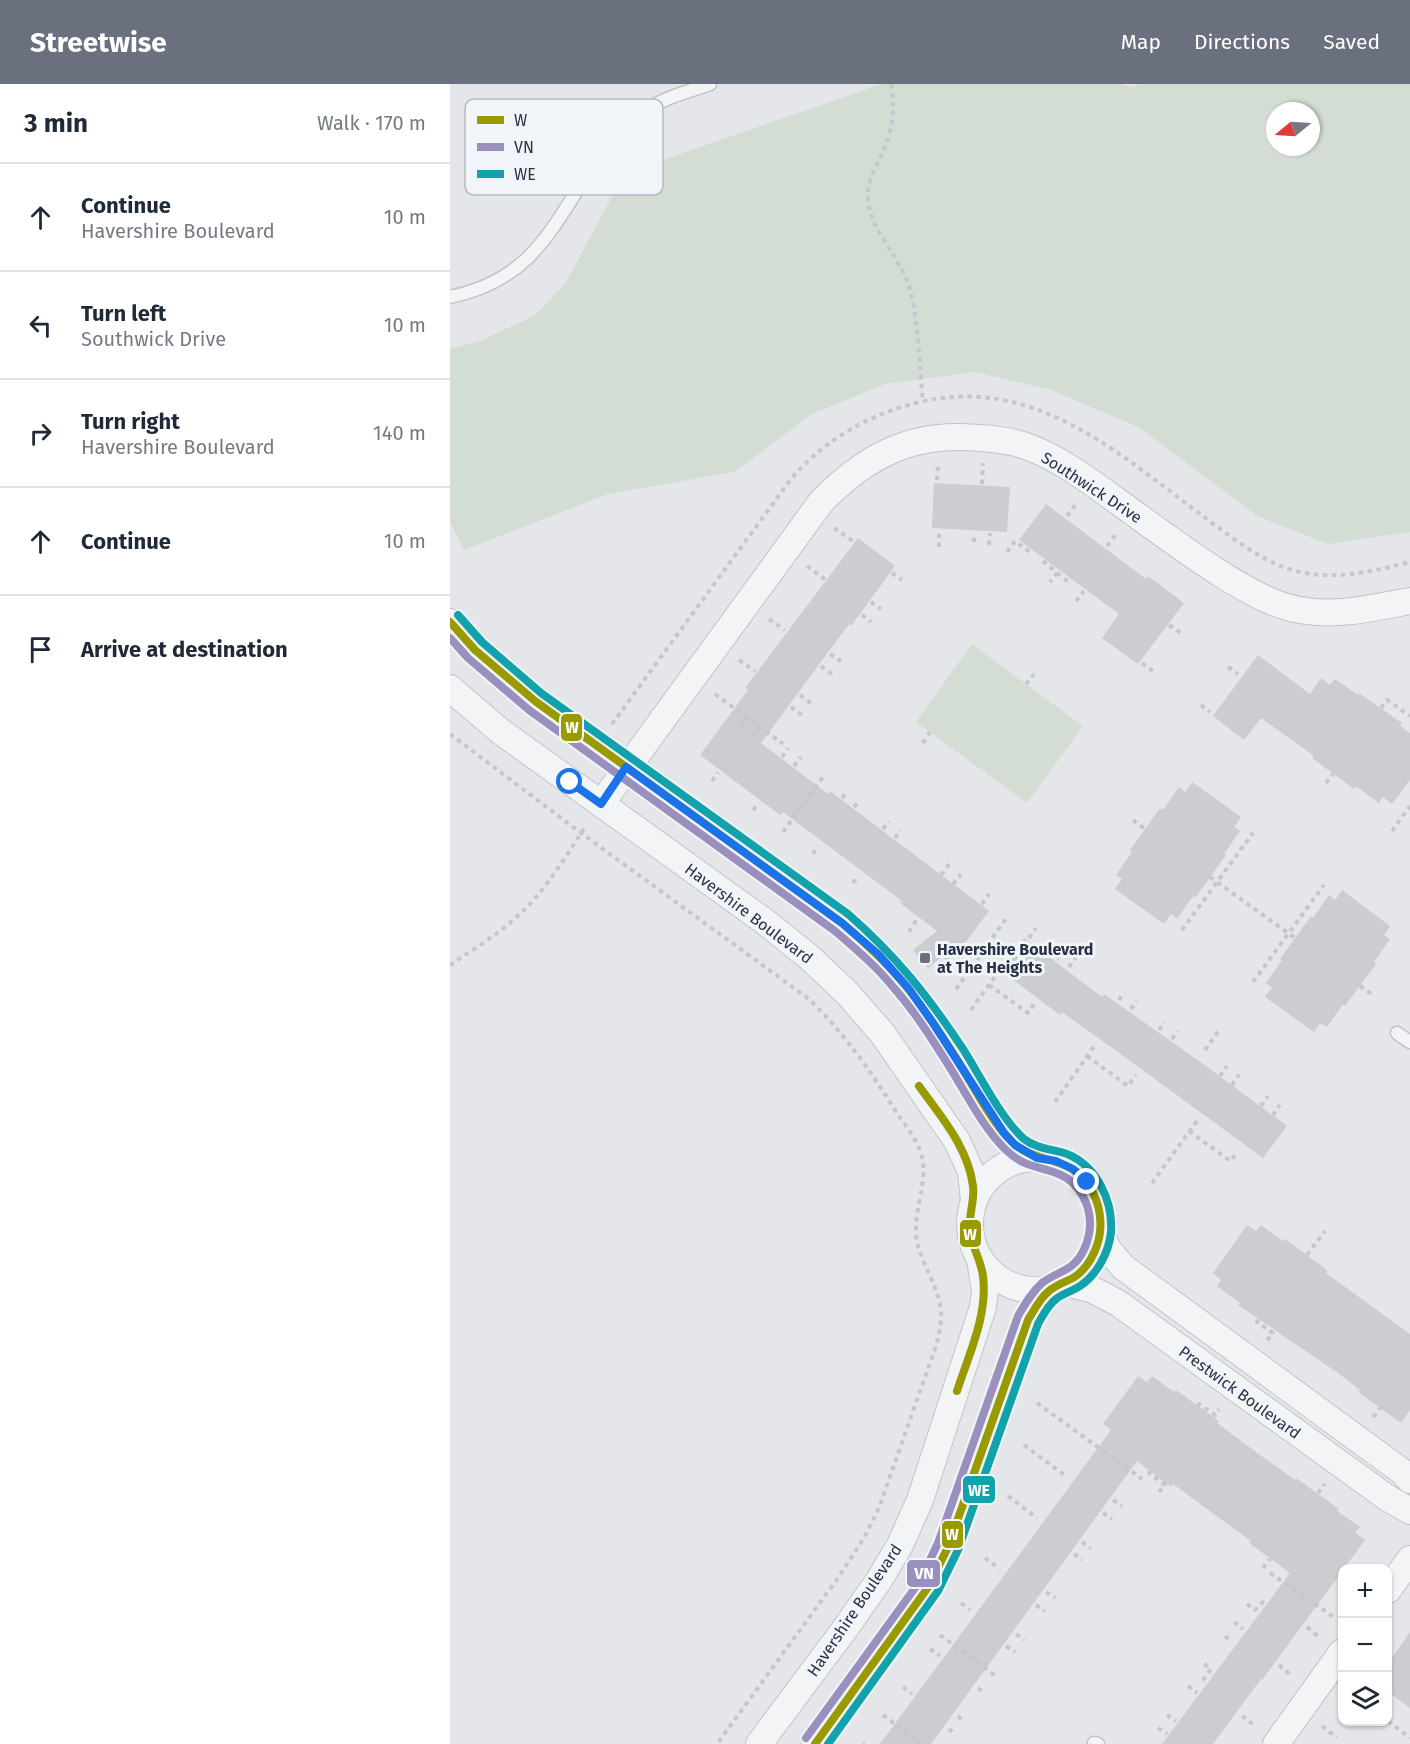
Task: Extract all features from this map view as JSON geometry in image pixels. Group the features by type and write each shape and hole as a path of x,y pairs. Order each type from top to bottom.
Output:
{"street":[{"name":"Southwick Drive","path":"601,804 821,502 843,479 876,457 910,443 947,437 992,438 1030,447 1062,463 1247,591 1274,602 1305,611 1342,612 1410,601"},
{"path":"450,622 500,673 842,923 878,954 909,989 933,1023 1004,1133 1015,1145 1037,1158"},
{"name":"Havershire Boulevard","path":"450,688 500,731 764,921 809,957 847,993 882,1033 957,1141 971,1172 974,1201"},
{"path":"815,1744 929,1586 960,1516 1021,1336 1035,1308 1059,1285 1081,1272 1094,1256 1101,1235 1101,1216 1096,1198 1087,1182 1073,1169 1056,1161 1037,1158 1021,1159 1005,1165 981,1186 974,1201 970,1230 973,1245 980,1259 991,1272 1006,1282 1022,1289 1040,1290 1059,1285"},
{"name":"Prestwick Boulevard","path":"1101,1235 1108,1250 1123,1267 1404,1473 1410,1480"},
{"name":"Havershire Boulevard","path":"759,1744 847,1626 900,1545 920,1500 945,1429 983,1307 985,1290 980,1259"},
{"name":"Prestwick Boulevard","path":"1059,1285 1091,1289 1118,1303 1386,1497 1410,1511"},
{"path":"1392,1584 1410,1559"},
{"path":"1276,1744 1338,1658"}],"lane":[{"path":"663,101 710,84"},
{"path":"450,297 483,288 508,275 527,260 545,240 574,195"},
{"path":"1398,1033 1410,1042"}],"path":[{"path":"891,84 893,118 885,146 871,176 868,196 874,220 906,279 914,308 923,401"},
{"path":"621,711 791,479 807,461 826,444 871,417 923,401 977,397 1005,400 1036,408 1068,422 1117,453 1244,546 1268,561 1291,570 1336,576 1410,562"},
{"path":"982,484 983,463"},
{"path":"937,480 938,464"},
{"path":"1067,516 1076,503"},
{"path":"834,528 853,542"},
{"path":"939,531 939,547"},
{"path":"974,533 974,542"},
{"path":"989,545 990,533"},
{"path":"1107,546 1117,533"},
{"path":"1007,552 1015,541 1030,552"},
{"path":"1043,561 1071,582"},
{"path":"807,566 825,580"},
{"path":"892,573 902,580"},
{"path":"1050,582 1057,573"},
{"path":"1076,602 1084,591"},
{"path":"871,602 881,609"},
{"path":"862,615 871,622"},
{"path":"768,619 785,630"},
{"path":"1169,625 1181,633"},
{"path":"830,654 842,662"},
{"path":"738,660 755,671"},
{"path":"1142,663 1153,671"},
{"path":"821,666 833,675"},
{"path":"1228,667 1238,674"},
{"path":"1026,684 1034,674"},
{"path":"714,693 783,744"},
{"path":"800,695 812,704"},
{"path":"1381,708 1387,700 1410,716"},
{"path":"1201,705 1210,712"},
{"path":"791,707 803,716"},
{"path":"741,727 748,718"},
{"path":"753,736 759,727"},
{"path":"923,742 930,732"},
{"path":"450,734 809,999 833,1023 857,1053 921,1152 924,1171 916,1221 916,1238 924,1265 940,1302 941,1320 936,1346 879,1509 864,1538 838,1578 717,1744"},
{"path":"782,758 789,748"},
{"path":"794,766 801,757"},
{"path":"712,781 718,772"},
{"path":"783,832 825,774"},
{"path":"1326,783 1333,774"},
{"path":"842,798 848,791"},
{"path":"854,807 860,800"},
{"path":"753,810 759,803"},
{"path":"1392,831 1410,806"},
{"path":"1133,820 1145,829"},
{"path":"883,829 889,821"},
{"path":"895,838 901,830"},
{"path":"1182,930 1253,833"},
{"path":"450,965 498,932 526,909 553,875 577,838"},
{"path":"813,854 818,846"},
{"path":"941,875 949,864"},
{"path":"953,884 961,874"},
{"path":"853,883 858,876"},
{"path":"1210,877 1295,938"},
{"path":"1253,982 1324,885"},
{"path":"982,904 989,894"},
{"path":"956,989 1008,916"},
{"path":"909,932 917,920"},
{"path":"1029,938 1036,928"},
{"path":"940,968 956,947"},
{"path":"1057,959 1064,948"},
{"path":"1069,967 1076,957"},
{"path":"970,1010 996,975"},
{"path":"989,985 1028,1013 1034,1004"},
{"path":"1360,986 1372,995"},
{"path":"1119,1000 1124,992"},
{"path":"1131,1009 1137,1001"},
{"path":"1159,1030 1165,1022"},
{"path":"1204,1050 1220,1029"},
{"path":"1172,1039 1178,1031"},
{"path":"1055,1102 1095,1045"},
{"path":"1087,1056 1128,1086 1136,1076"},
{"path":"1220,1076 1227,1066"},
{"path":"1232,1085 1239,1075"},
{"path":"1261,1106 1268,1096"},
{"path":"1273,1115 1280,1105"},
{"path":"1152,1183 1197,1121"},
{"path":"1190,1131 1230,1161 1238,1152"},
{"path":"1307,1255 1324,1231"},
{"path":"1037,1403 1142,1479"},
{"path":"1024,1445 1067,1477"},
{"path":"1150,1471 1149,1473 1165,1485 1159,1492"},
{"path":"1008,1496 1037,1518"},
{"path":"1113,1500 1122,1506"},
{"path":"1103,1513 1112,1519"},
{"path":"1082,1542 1091,1548"},
{"path":"1074,1554 1082,1560"},
{"path":"985,1557 1000,1569"},
{"path":"1263,1568 1270,1558"},
{"path":"1270,1573 1335,1618"},
{"path":"1046,1592 1055,1598"},
{"path":"1247,1604 1255,1610 1264,1600"},
{"path":"962,1603 970,1610"},
{"path":"1036,1605 1045,1611"},
{"path":"1234,1622 1243,1629"},
{"path":"1307,1627 1320,1638"},
{"path":"1016,1634 1024,1640"},
{"path":"940,1635 997,1677"},
{"path":"1225,1636 1232,1642"},
{"path":"1006,1646 1015,1652"},
{"path":"930,1649 940,1656"},
{"path":"1204,1664 1211,1669 1204,1679 1206,1680"},
{"path":"1279,1665 1292,1676"},
{"path":"1188,1686 1197,1693"},
{"path":"903,1687 912,1694"},
{"path":"978,1688 986,1694"},
{"path":"883,1715 922,1744"},
{"path":"1167,1715 1176,1721"},
{"path":"958,1716 965,1722"},
{"path":"1242,1716 1255,1726"},
{"path":"1392,1724 1410,1738"},
{"path":"1322,1726 1337,1738"},
{"path":"1158,1728 1167,1734"},
{"path":"949,1729 956,1735"}],"shaded area":[{"path":"881,84 1122,84 1130,87 1141,84 1410,84 1410,532 1328,544 1259,517 1138,427 1051,390 975,372 885,384 812,414 734,472 608,494 464,550 450,522 450,349 480,341 534,316 565,284 613,195 663,195 663,160"},
{"path":"972,644 1083,726 1027,803 916,722"}],"building":[{"path":"934,483 1010,487 1007,532 932,528"},
{"path":"1046,504 1146,579 1148,576 1184,603 1138,664 1102,638 1119,614 1019,540"},
{"path":"858,538 895,566 761,743 828,794 830,791 989,911 961,948 956,945 928,968 913,950 937,931 900,903 902,901 783,812 780,815 700,755 748,690 745,688"},
{"path":"1258,655 1310,694 1321,678 1330,685 1335,679 1402,723 1400,726 1410,733 1410,780 1392,804 1383,797 1379,803 1356,786 1354,789 1312,758 1314,756 1261,718 1244,740 1213,716"},
{"path":"1192,782 1241,817 1234,827 1240,831 1195,898 1193,896 1177,919 1171,914 1164,924 1115,889 1122,879 1116,875 1132,852 1130,850 1160,808 1163,810 1179,787 1185,792"},
{"path":"1342,890 1390,926 1384,935 1390,939 1374,962 1376,964 1345,1006 1343,1004 1327,1027 1320,1023 1314,1032 1265,997 1272,988 1266,983 1311,916 1313,918 1329,895 1335,900"},
{"path":"1024,938 1102,997 1104,994 1287,1126 1263,1158 1062,1012 1060,1015 1000,970"},
{"path":"1247,1225 1256,1231 1261,1225 1283,1241 1285,1239 1327,1270 1326,1273 1410,1334 1410,1410 1401,1423 1358,1392 1360,1390 1338,1373 1238,1305 1240,1303 1217,1286 1221,1280 1213,1273"},
{"path":"1138,1376 1147,1382 1152,1376 1174,1392 1176,1390 1219,1421 1217,1423 1256,1452 1339,1509 1337,1511 1360,1527 1355,1533 1365,1540 1347,1564 1338,1564 1338,1577 1213,1744 1162,1744 1290,1573 1249,1543 1251,1541 1173,1484 1171,1487 1137,1461 931,1744 880,1744 1111,1430 1103,1424"},
{"path":"1410,1632 1410,1708 1392,1695 1392,1658"}],"transit line":[{"name":"WE","path":"458,615 482,642 541,693 848,914 881,945 924,994 963,1049 999,1109 1016,1131 1034,1145 1067,1154 1078,1160 1095,1176 1106,1197 1111,1232 1105,1255 1092,1276 1080,1286 1053,1301 1038,1324 958,1550 938,1591 828,1744"},
{"name":"W","path":"450,622 475,650 535,701 842,923 858,937 887,965 916,999 989,1112 1011,1141 1023,1150 1073,1170 1088,1184 1097,1202 1100,1232 1095,1252 1078,1274 1046,1294 1028,1320 948,1547 929,1586 815,1744"},
{"name":"VN","path":"450,638 468,658 529,710 835,931 858,951 902,997 943,1056 982,1120 1005,1149 1019,1160 1061,1175 1073,1183 1086,1202 1090,1229 1087,1242 1075,1263 1042,1283 1018,1316 938,1543 920,1581 806,1738"},
{"name":"W","path":"919,1086 960,1145 973,1186 970,1232 983,1276 983,1305 957,1391"}],"place":[{"name":"Havershire Boulevard at The Heights","path":"925,958"}],"route":[{"path":"570,782 601,804 626,767 842,923 878,954 909,989 1004,1133 1015,1145 1037,1158 1056,1161 1073,1169 1087,1182"}]}
